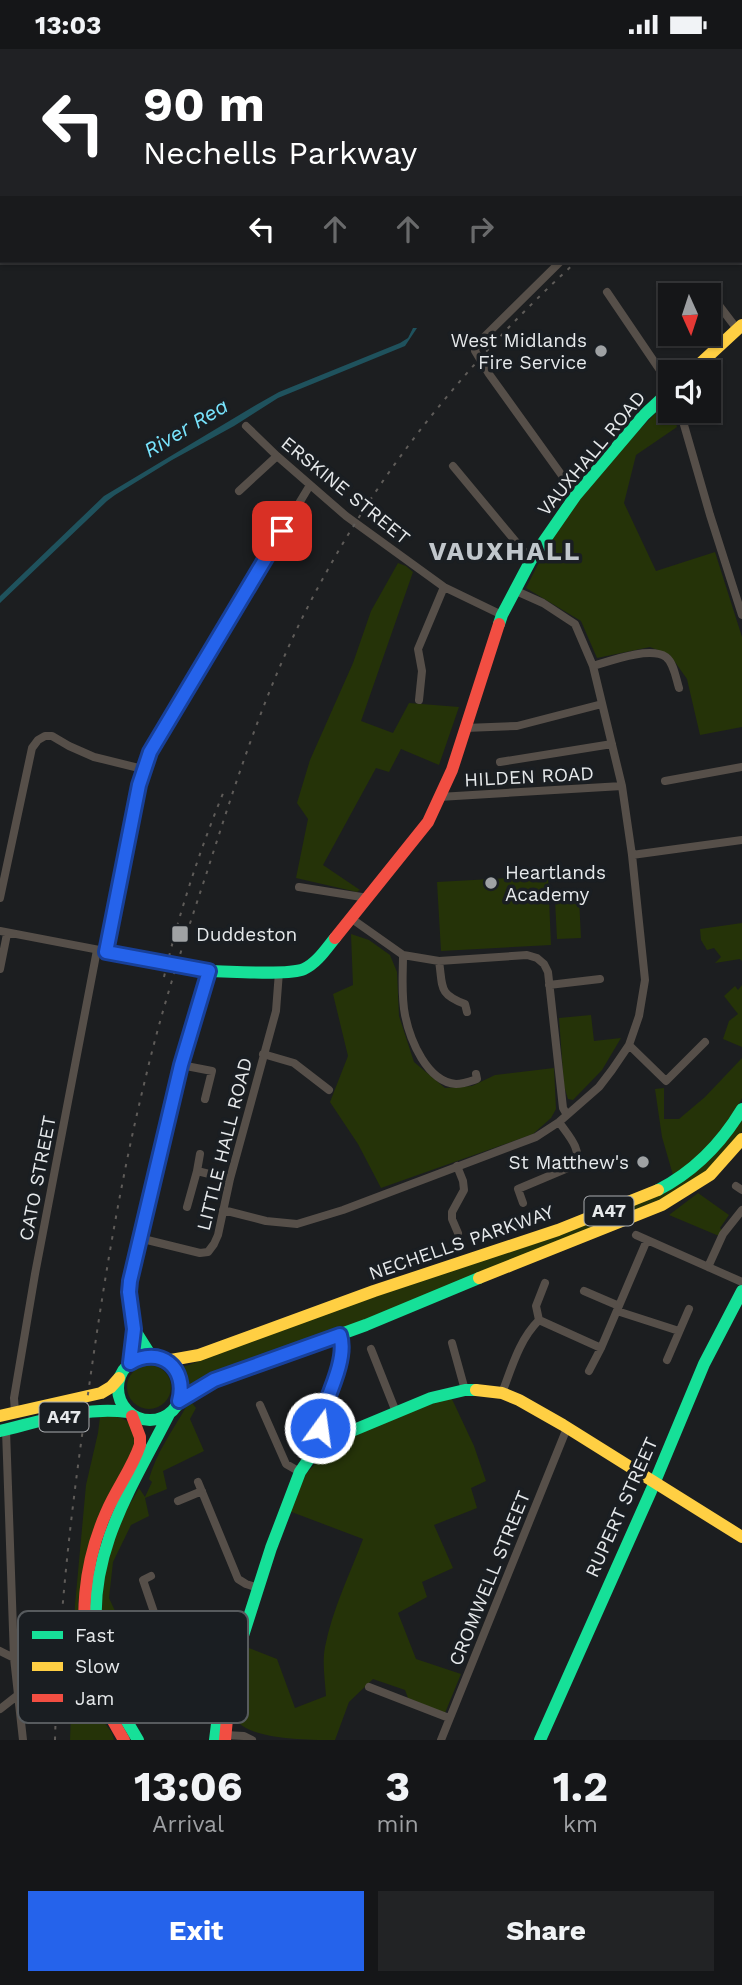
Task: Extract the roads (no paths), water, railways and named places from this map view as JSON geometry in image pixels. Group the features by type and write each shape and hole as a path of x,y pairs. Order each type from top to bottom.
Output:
{"main road":[{"path":"704,360 739,327"},
{"name":"VAUXHALL ROAD","path":"204,971 302,970 324,952 352,919 428,822 452,770 502,615 531,560 576,495 658,402"},
{"path":"130,1363 134,1329 129,1292 139,1238 204,971"},
{"name":"NECHELLS PARKWAY","path":"156,1357 172,1360 199,1355 398,1283 507,1249 595,1217 665,1187 683,1176 708,1155 742,1109"},
{"name":"NECHELLS PARKWAY","path":"179,1401 214,1380 340,1335 662,1205 710,1175 742,1139"},
{"name":"RUPERT STREET","path":"540,1740 708,1355 742,1291"},
{"path":"134,1329 156,1357 177,1371 182,1391 179,1401"},
{"name":"A47","path":"0,1416 101,1393 111,1387 130,1363 144,1357 156,1357"},
{"path":"84,1611 89,1567 97,1536 106,1511 140,1445 140,1437 130,1414 118,1396 119,1378"},
{"path":"248,1618 300,1472 313,1454 345,1434 396,1412 431,1398 465,1390 486,1390 519,1400 742,1537"},
{"name":"A47","path":"3,1431 89,1412 117,1409 141,1420 161,1419 169,1414 179,1401"},
{"path":"95,1611 103,1553 109,1535 169,1414"},
{"path":"114,1723 124,1740"},
{"path":"128,1723 138,1740"}],"street":[{"path":"559,263 477,344 475,351 576,495"},
{"path":"607,292 658,367"},
{"path":"721,306 739,327"},
{"path":"683,423 742,615"},
{"name":"ERSKINE STREET","path":"246,426 276,456 346,516 444,587 502,615"},
{"path":"239,491 276,456"},
{"path":"453,466 531,560"},
{"name":"CATO STREET","path":"15,1412 14,1398 35,1274 101,951 144,769 150,752 310,485"},
{"path":"419,700 422,671 418,649 444,587"},
{"path":"223,1210 266,1221 297,1224 343,1210 536,1137 559,1122 599,1086 629,1045 639,1016 645,980 622,786 593,666 575,624 543,603 514,590"},
{"path":"593,666 656,653 667,658 679,688"},
{"path":"465,727 517,726 602,704"},
{"path":"0,898 33,748 38,740 52,736 94,757 144,769"},
{"path":"500,762 612,744"},
{"path":"665,781 742,767"},
{"name":"HILDEN ROAD","path":"439,797 622,786"},
{"path":"632,855 742,839"},
{"path":"299,887 368,898"},
{"path":"352,919 403,955 439,961 527,955 544,964 549,985 563,1108 567,1115"},
{"path":"0,969 3,933 204,971"},
{"path":"403,955 405,1017 423,1062 439,1079 457,1084 477,1079"},
{"path":"439,961 443,991 449,998 466,1005"},
{"name":"LITTLE HALL ROAD","path":"139,1238 200,1253 208,1252 214,1244 276,1011 279,972"},
{"path":"549,985 594,983"},
{"path":"629,1045 666,1081 705,1042"},
{"path":"263,1054 294,1063 329,1090"},
{"path":"181,1065 212,1071 205,1099"},
{"path":"523,1203 517,1186 577,1162 577,1151 559,1122"},
{"path":"187,1207 200,1154"},
{"path":"457,1166 464,1190 448,1220 457,1233"},
{"path":"197,1171 230,1179"},
{"path":"708,1266 723,1234 742,1210"},
{"path":"636,1235 742,1282"},
{"path":"589,1371 647,1240"},
{"path":"539,1321 536,1306 545,1283"},
{"path":"584,1291 618,1308 679,1331"},
{"path":"667,1360 689,1309"},
{"path":"539,1321 601,1348"},
{"path":"502,1393 521,1344 539,1321"},
{"path":"328,1444 319,1422 337,1371 341,1351 340,1335"},
{"path":"452,1343 465,1390"},
{"path":"371,1349 396,1412"},
{"path":"260,1405 286,1464 300,1472"},
{"name":"CROMWELL STREET","path":"441,1740 567,1428"},
{"path":"0,1709 18,1695 3,1431"},
{"path":"198,1482 238,1579 258,1588"},
{"path":"178,1501 202,1491"},
{"path":"151,1576 143,1580 154,1611"},
{"path":"0,1651 14,1658"},
{"path":"369,1687 449,1718"},
{"path":"222,1739 244,1736 249,1740"}],"water":[{"path":"413,328 417,328 405,346 278,398 115,495 0,603 0,596 104,496 279,392 400,343 408,338"}],"railway":[{"path":"62,1611 82,1437 106,1274 137,1115 166,1000 243,763 271,689 321,582 347,537 404,451 503,333 575,263"},
{"path":"164,977 190,883 224,791"},
{"path":"55,1740 56,1723"}],"place":[{"name":"West Midlands Fire Service","path":"601,351"},
{"name":"Heartlands Academy","path":"491,883"},
{"name":"Duddeston","path":"180,934"},
{"name":"St Matthew's","path":"643,1162"}],"district":[{"name":"VAUXHALL","path":"505,551"}],"water label":[{"name":"River Rea","path":"186,428"}]}
